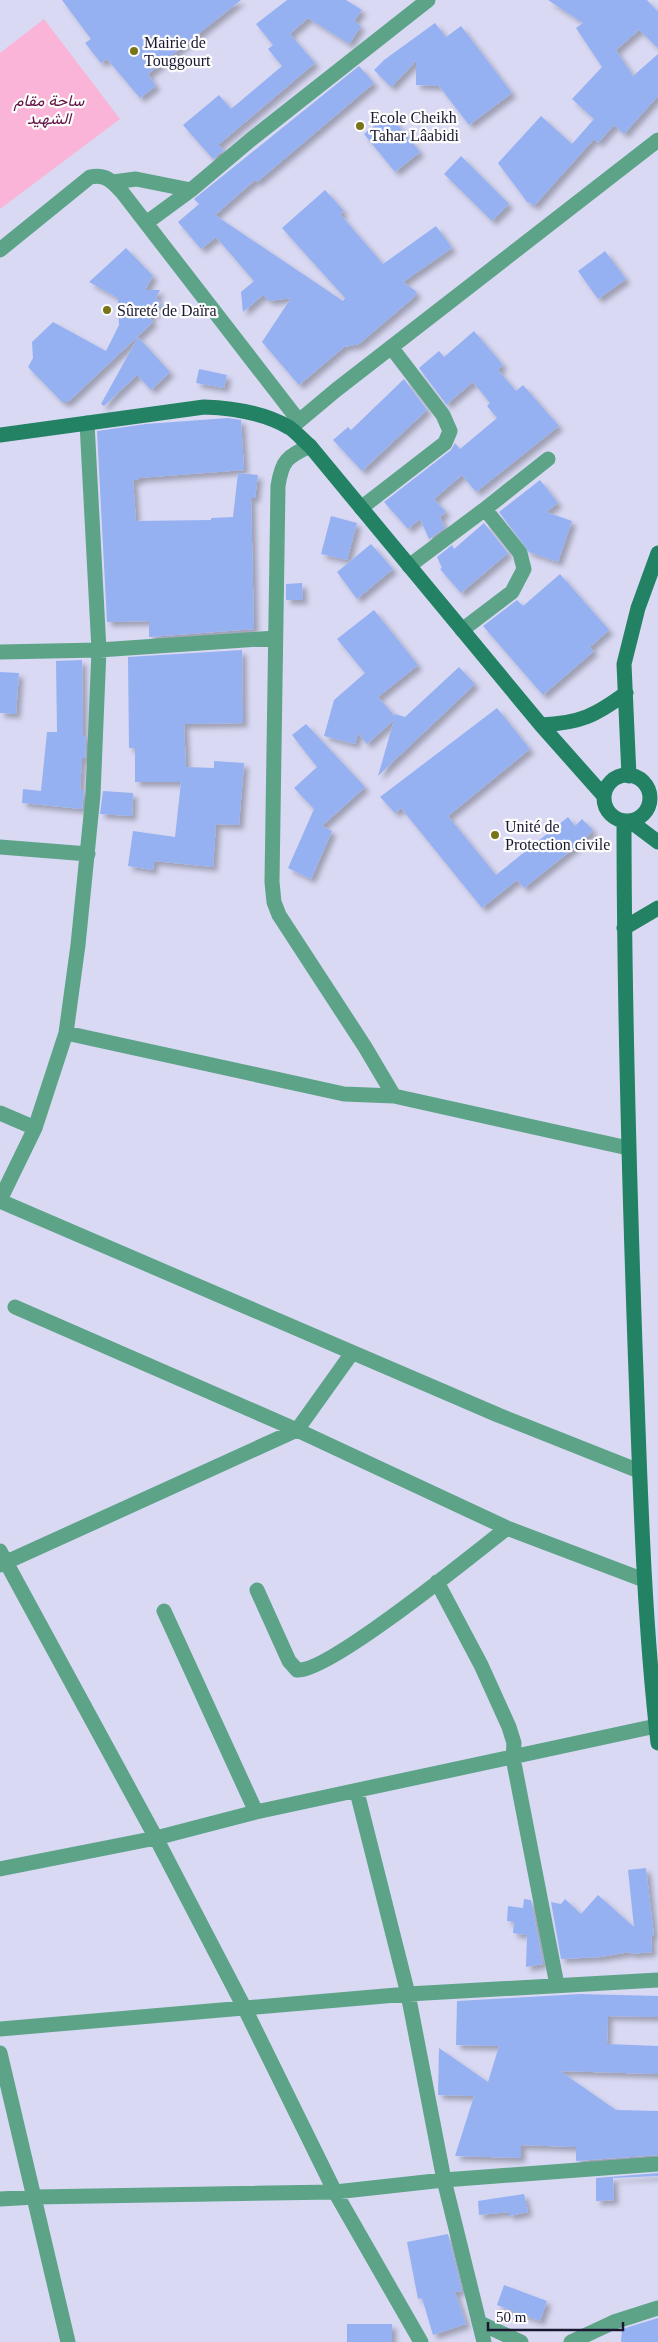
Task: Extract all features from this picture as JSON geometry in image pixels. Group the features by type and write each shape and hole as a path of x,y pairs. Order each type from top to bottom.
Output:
{"street":[{"path":"146,223 428,0"},
{"path":"294,425 390,347 658,140"},
{"path":"0,250 90,177 99,175 113,182 146,223 310,446 541,725 604,796"},
{"path":"113,182 136,179 190,190"},
{"path":"361,508 445,443 450,431 443,415 390,347"},
{"path":"0,435 204,407 228,408 294,425"},
{"path":"87,423 99,650 93,795 88,854 66,1033 36,1128 0,1200 352,1353 639,1471"},
{"path":"310,446 289,456 280,474 278,486 274,638 272,882 274,902 279,915 365,1046 394,1096"},
{"path":"409,566 485,510 548,460"},
{"path":"462,630 512,592 524,569 520,553 485,510"},
{"path":"629,776 624,664 638,608 658,553"},
{"path":"0,652 99,650 274,638"},
{"path":"541,725 568,724 586,718 604,710 626,693"},
{"path":"627,821 642,815 654,799 642,782 629,776 614,779 609,783 604,796 606,809 611,815 627,821 658,842"},
{"path":"627,821 624,928 628,1148 644,1580 658,1743"},
{"path":"0,847 88,854"},
{"path":"624,928 658,908"},
{"path":"66,1033 344,1094 394,1096 628,1148"},
{"path":"0,1113 36,1128"},
{"path":"15,1308 297,1430 507,1528 644,1580"},
{"path":"352,1353 297,1430 2,1559 156,1838 244,2007 335,2192 421,2342"},
{"path":"256,1590 289,1661 297,1670 302,1671 320,1664 348,1648 507,1528"},
{"path":"437,1582 482,1665 509,1726 514,1743 513,1758 556,1985"},
{"path":"164,1611 256,1812"},
{"path":"0,1869 156,1838 256,1812 656,1726"},
{"path":"356,1792 408,1994 444,2180 484,2342"},
{"path":"0,2029 408,1994 658,1980"},
{"path":"0,2053 68,2342"},
{"path":"0,2199 335,2192 444,2180 658,2164"},
{"path":"571,2342 614,2322 658,2308"},
{"path":"480,2323 521,2342"}],"green space":[{"name":"ساحة مقام الشهيد","path":"44,19 120,119 0,209 0,53"}],"building":[{"name":"Mairie de Touggourt","path":"62,0 241,0 148,74 156,86 140,98 107,59 101,63 85,43 91,39"},
{"path":"287,0 346,0 362,10 354,21 361,26 349,44 308,18 290,34 315,63 218,145 224,150 213,159 183,125 219,95 231,109 282,66 268,49 273,45 256,24"},
{"path":"548,0 647,0 658,12 658,48 639,30 616,50 633,76 658,54 658,96 624,134 614,125 598,143 594,139 534,206 528,203 498,163 541,116 572,144 594,119 572,99 602,67 576,28 583,23"},
{"path":"435,23 446,37 461,26 512,93 469,125 439,86 416,85 416,61 391,87 374,70 384,60"},
{"path":"359,66 374,83 215,215 343,301 345,298 282,228 325,190 344,211 340,214 383,264 436,226 452,248 403,282 417,292 413,298 359,344 344,347 299,385 262,342 291,298 269,301 263,295 243,312 241,292 254,281 216,237 201,249 178,222 199,204 194,199"},
{"path":"389,114 420,152 395,172 364,134"},
{"path":"461,156 509,204 492,221 444,174"},
{"path":"126,248 153,276 145,290 160,290 156,298 162,305 149,317 153,322 68,402 62,402 28,367 33,358 32,342 53,322 106,351 119,325 118,298 89,282"},
{"path":"605,251 626,279 598,299 578,271"},
{"path":"474,331 503,365 498,370 516,391 523,385 559,426 476,492 462,475 434,499 446,512 440,517 445,528 429,539 420,519 408,529 384,502 451,450 455,443 460,449 497,418 487,406 490,403 473,382 447,404 449,408 419,368 439,351 444,357"},
{"path":"138,337 170,372 151,390 137,375 104,406 101,404"},
{"path":"199,369 227,375 224,388 196,383"},
{"path":"404,379 427,410 362,471 333,440 348,427 351,430"},
{"path":"228,418 241,420 244,470 138,478 139,480 133,480 136,521 211,520 211,518 233,517 238,473 258,475 255,498 251,498 254,629 149,637 149,621 107,622 97,431 146,424"},
{"path":"540,480 558,503 546,512 572,521 558,562 529,552 499,512"},
{"path":"331,516 357,523 347,560 321,554"},
{"path":"484,523 508,553 461,593 440,569 442,568 437,557 452,545 454,549"},
{"path":"371,544 393,569 357,599 337,572"},
{"path":"560,574 609,630 590,647 594,651 543,695 483,626 517,600 523,606"},
{"path":"302,583 303,600 286,600 286,584"},
{"path":"374,610 418,665 378,697 395,716 395,714 405,717 459,667 475,684 378,776 394,720 367,744 358,733 355,744 324,736 334,700 365,673 337,639"},
{"path":"242,650 243,723 184,724 186,767 214,768 214,761 244,763 239,825 216,824 213,867 154,861 153,870 128,866 133,831 175,837 181,782 135,782 135,748 129,748 128,657"},
{"path":"82,660 83,736 86,736 85,758 82,758 80,790 84,790 82,809 22,803 23,789 41,791 47,732 57,732 56,661"},
{"path":"0,672 19,673 16,714 0,713"},
{"path":"497,708 530,749 448,816 496,875 568,817 575,826 582,819 593,830 583,841 524,888 517,880 482,908 401,808 395,813 380,797"},
{"path":"306,724 365,787 322,826 332,831 311,879 288,868 314,809 294,788 317,767 292,735"},
{"path":"103,791 133,793 132,816 100,814"},
{"path":"646,1868 654,1936 651,1936 652,1952 630,1954 630,1952 600,1957 561,1959 551,1902 561,1904 565,1899 581,1914 598,1895 634,1927 628,1870"},
{"path":"524,1899 531,1900 543,1964 526,1967 527,1935 513,1933 514,1922 507,1921 508,1906 523,1908"},
{"path":"580,1994 658,1996 658,2017 608,2016 607,2044 658,2046 658,2074 560,2071 616,2110 658,2111 658,2155 576,2161 576,2147 521,2145 521,2158 455,2156 474,2096 438,2095 439,2048 488,2082 499,2046 456,2045 457,2001"},
{"path":"658,2173 658,2176 613,2178 614,2200 596,2201 596,2178"},
{"path":"524,2194 528,2212 509,2216 509,2212 479,2215 478,2201"},
{"path":"448,2234 462,2291 455,2292 466,2324 433,2335 422,2298 418,2299 407,2242"},
{"path":"504,2285 547,2301 540,2321 497,2305"},
{"path":"658,2318 658,2342 621,2342 622,2329"},
{"path":"347,2324 392,2324 392,2342 347,2342"}],"place":[{"name":"Mairie de Touggourt","path":"134,51"},
{"name":"Ecole Cheikh Tahar Lâabidi","path":"360,126"},
{"name":"Sûreté de Daïra","path":"107,310"},
{"name":"Unité de Protection civile","path":"495,835"}]}
